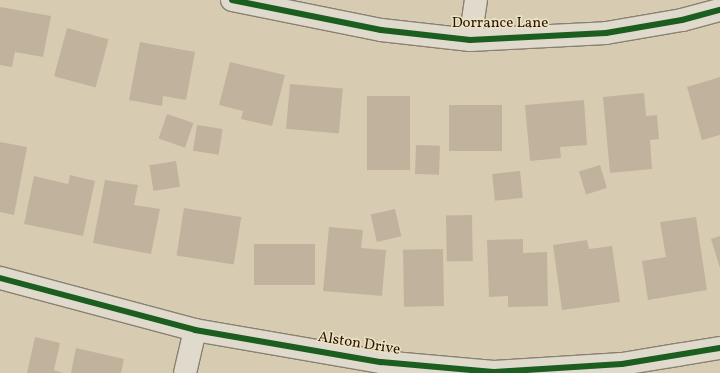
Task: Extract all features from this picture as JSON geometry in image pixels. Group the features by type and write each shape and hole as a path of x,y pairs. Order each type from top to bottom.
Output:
{"street":[{"name":"Dorrance Lane","path":"232,0 381,30 470,40 606,33 682,20 720,10"},
{"path":"470,40 476,0"},
{"name":"Alston Drive","path":"0,278 196,330 382,362 494,372 622,364 720,348"},
{"path":"185,373 196,330"}],"building":[{"path":"0,7 51,16 43,57 15,52 12,67 0,65"},
{"path":"67,28 109,39 96,87 54,76"},
{"path":"140,42 195,52 186,100 163,96 162,106 129,100"},
{"path":"230,62 285,75 272,126 241,119 243,111 219,105"},
{"path":"720,77 720,135 702,140 687,87"},
{"path":"290,84 343,89 339,133 286,129"},
{"path":"644,93 646,116 657,115 659,139 650,140 652,169 610,173 603,97"},
{"path":"367,96 410,96 410,170 367,170"},
{"path":"584,100 587,145 560,147 561,158 530,161 525,105"},
{"path":"449,105 502,105 502,151 449,151"},
{"path":"167,114 193,123 185,148 159,139"},
{"path":"197,125 223,129 219,155 193,151"},
{"path":"0,142 27,147 14,215 0,212"},
{"path":"416,145 440,146 439,175 415,174"},
{"path":"176,161 180,187 153,191 149,165"},
{"path":"600,165 607,188 586,194 579,171"},
{"path":"520,171 523,198 495,201 492,174"},
{"path":"70,175 95,181 83,236 24,224 34,176 68,184"},
{"path":"105,180 138,185 134,205 160,209 151,254 93,243"},
{"path":"184,208 241,217 234,264 176,255"},
{"path":"395,209 401,236 377,242 371,215"},
{"path":"446,215 472,215 473,261 447,261"},
{"path":"696,217 707,290 648,300 642,261 666,257 660,222"},
{"path":"329,227 363,230 361,248 386,250 382,296 323,291"},
{"path":"720,236 720,268 711,239"},
{"path":"523,239 523,253 547,252 548,306 508,307 508,296 489,297 487,240"},
{"path":"587,240 589,249 612,246 620,302 562,310 553,245"},
{"path":"254,244 315,244 315,285 254,285"},
{"path":"443,249 444,306 404,307 403,250"},
{"path":"35,337 60,343 54,370 63,373 27,373"},
{"path":"76,348 124,359 121,373 71,373"}],"cycle path":[{"path":"232,0 381,30 470,40 606,33 682,20 720,10"},
{"path":"0,278 195,330 381,362 494,372 622,364 720,348"}]}
